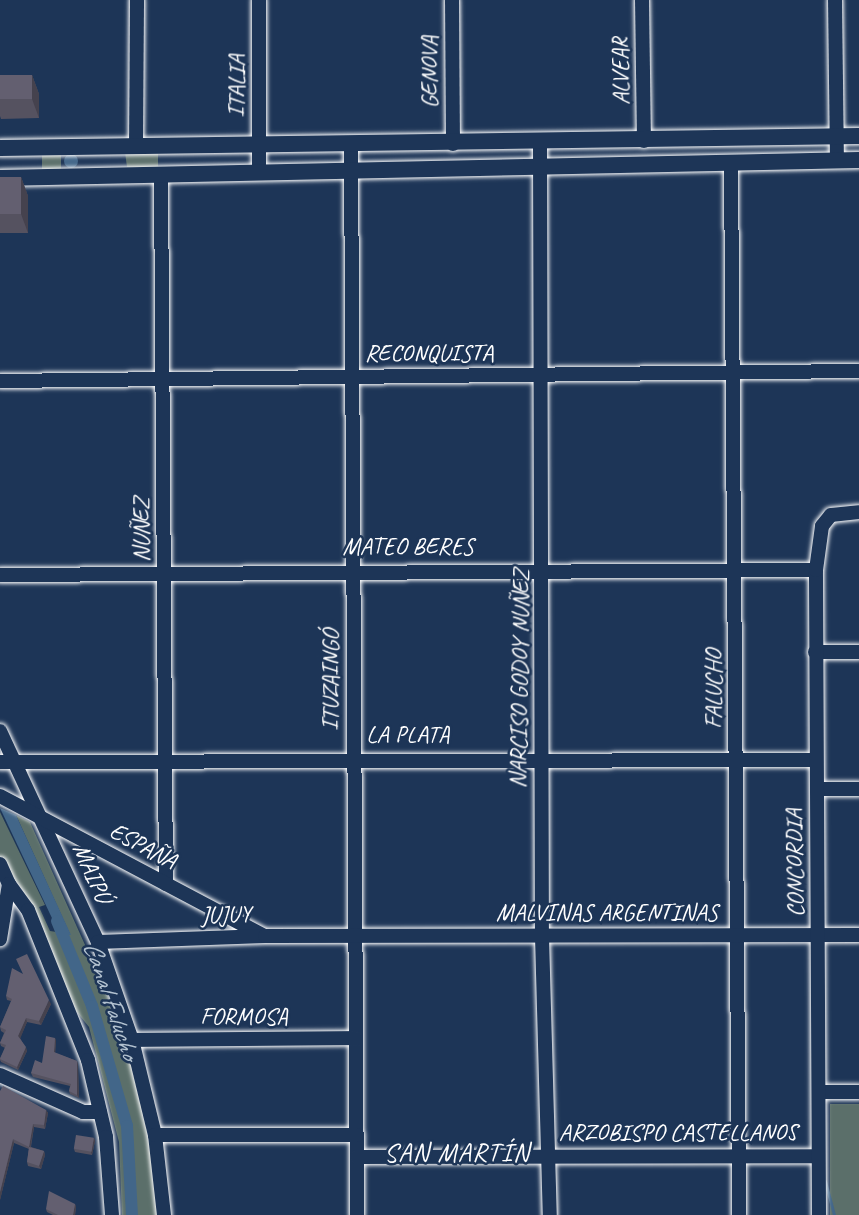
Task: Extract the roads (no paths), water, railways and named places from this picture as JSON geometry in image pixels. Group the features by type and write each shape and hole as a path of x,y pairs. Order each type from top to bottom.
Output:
{"main road":[{"path":"0,148 540,144 859,136"},
{"path":"0,178 351,168 859,160"}],"street":[{"path":"136,147 137,0"},
{"name":"ITALIA","path":"259,0 259,171"},
{"name":"GENOVA","path":"452,0 453,144"},
{"name":"ALVEAR","path":"642,0 644,141"},
{"path":"835,0 837,160"},
{"name":"NARCISO GODOY NUÑEZ","path":"540,144 544,571 541,759 542,937 550,1215"},
{"name":"ITUZAINGÓ","path":"351,145 357,1215"},
{"name":"FALUCHO","path":"731,163 735,372 740,1215"},
{"name":"NUÑEZ","path":"161,175 166,884"},
{"name":"RECONQUISTA","path":"0,381 163,377 543,376 859,371"},
{"name":"CONCORDIA","path":"819,1215 816,570 822,526 831,515 859,512"},
{"name":"MATEO BERES","path":"0,575 353,569 816,570"},
{"path":"815,652 859,652"},
{"name":"MAIPÚ","path":"0,730 44,820 98,942 132,1040 156,1135 164,1215"},
{"name":"LA PLATA","path":"0,762 354,757 816,760"},
{"path":"817,789 859,789"},
{"name":"ESPAÑA","path":"0,796 265,936"},
{"path":"0,864 9,885 28,910 76,1022 100,1112 112,1215"},
{"path":"0,939 3,900 9,885"},
{"name":"MALVINAS ARGENTINAS","path":"356,936 859,935"},
{"name":"JUJUY","path":"98,942 265,936 356,936"},
{"name":"FORMOSA","path":"132,1040 356,1038"},
{"path":"0,1075 83,1112 100,1112"},
{"path":"820,1092 859,1092"},
{"path":"156,1135 357,1135"},
{"name":"ARZOBISPO CASTELLANOS","path":"357,1157 819,1156"}],"water":[{"path":"68,154 74,154 78,161 74,168 68,168 64,164 64,158"},
{"path":"0,808 16,815 71,935 59,933"}],"waterway":[{"name":"Canal Falucho","path":"57,921 92,1006 127,1126 132,1215"},
{"path":"825,1181 834,1215"}],"district":[{"name":"SAN MARTÍN","path":"457,1153"}]}
